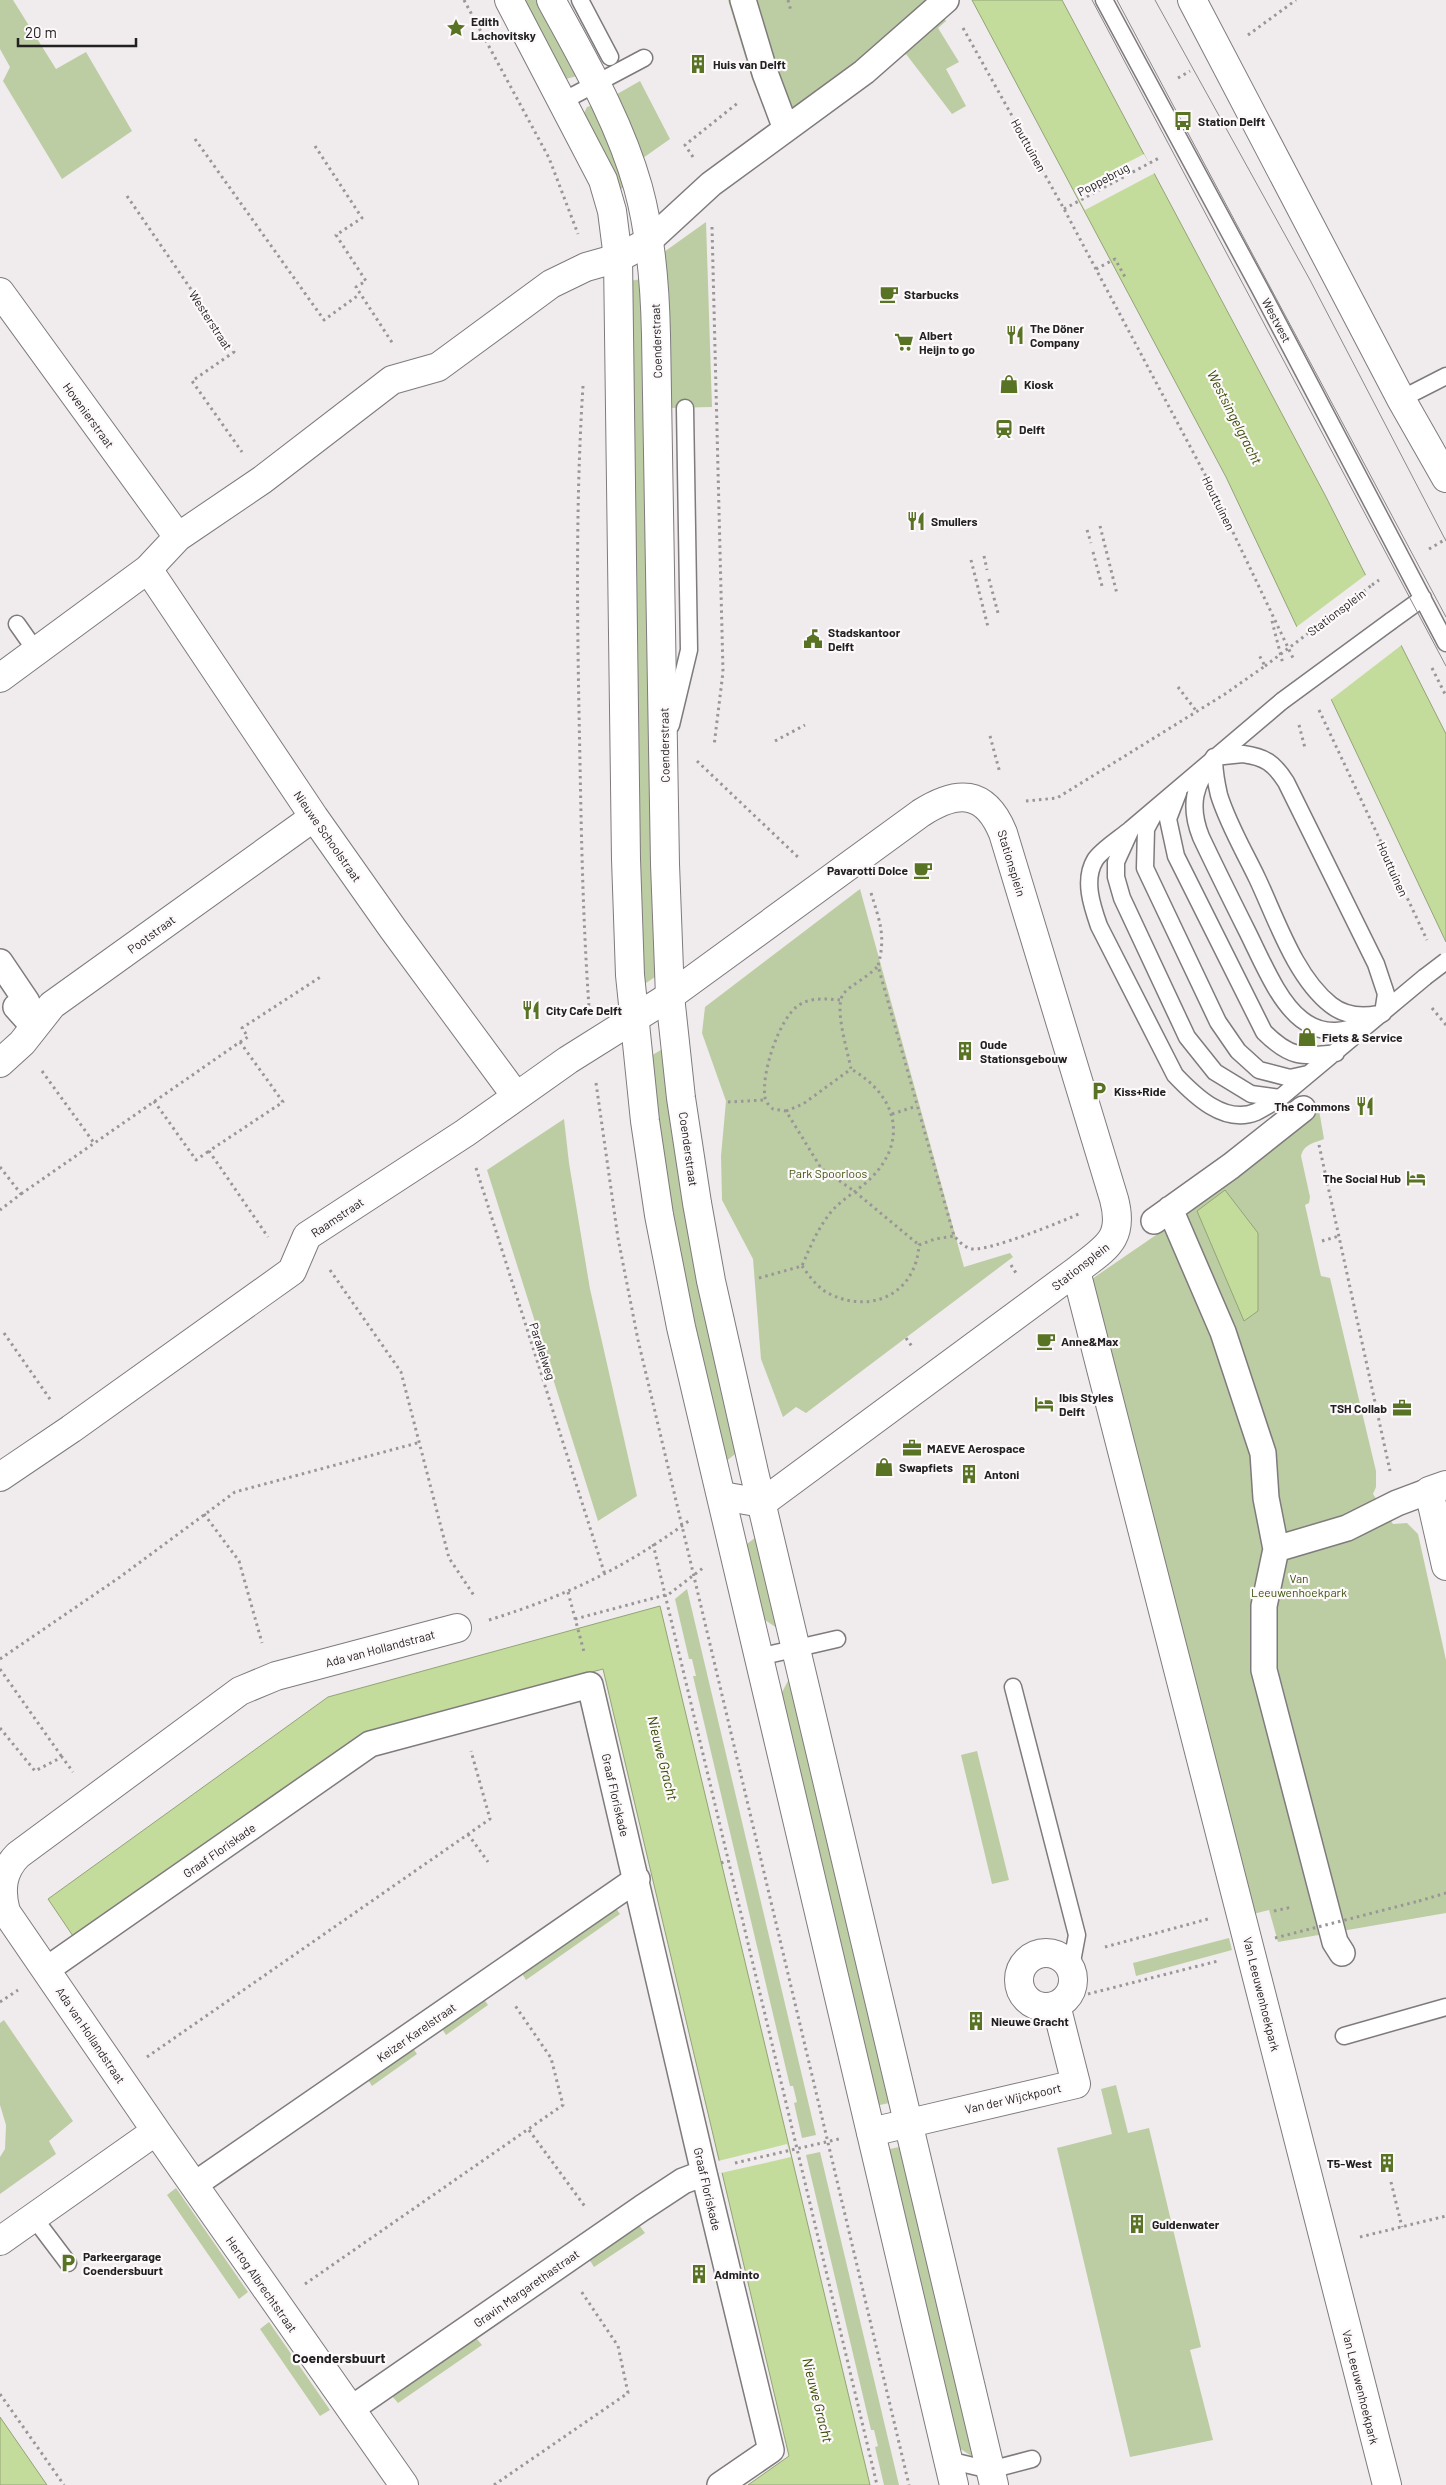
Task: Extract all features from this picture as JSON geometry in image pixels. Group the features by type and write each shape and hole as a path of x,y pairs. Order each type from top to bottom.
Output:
{"street":[{"path":"508,0 604,180 612,211 618,258 626,859 630,975 645,1121 659,1215 681,1326 951,2473"},
{"name":"Coenderstraat","path":"551,0 597,83 622,138 639,188 648,242 656,335 670,996 684,1116 711,1281 762,1503"},
{"path":"743,0 768,80 786,129"},
{"path":"0,678 148,570 178,537 262,480 392,380 438,367 551,284 586,267 618,258 648,242 711,184 786,129 866,78 946,0"},
{"path":"1192,0 1222,54 1401,399 1446,478"},
{"name":"Hovenierstraat","path":"0,292 178,537"},
{"name":"Nieuwe Schoolstraat","path":"148,570 314,817 516,1096"},
{"path":"670,996 821,887 858,857 937,803 954,798 970,798 998,804"},
{"name":"Stationsplein","path":"762,1503 1111,1244 1118,1225 1114,1199 1003,833 996,817 998,804"},
{"name":"Pootstraat","path":"0,1063 18,1022 52,1005 314,817"},
{"path":"0,962 27,1002 18,1022"},
{"name":"Raamstraat","path":"0,1477 71,1429 292,1271 307,1236 465,1133 516,1096 670,996"},
{"path":"1303,1109 1231,1166 1162,1215 1223,1332 1263,1453 1266,1498 1276,1550 1264,1606 1264,1670 1335,1942 1342,1953"},
{"name":"Van Leeuwenhoekpark","path":"1076,1271 1387,2485"},
{"path":"1276,1550 1347,1528 1397,1503 1437,1488 1446,1566"},
{"path":"722,1496 762,1503 992,2477"},
{"name":"Ada van Hollandstraat","path":"156,2131 4,1908 0,1887 3,1872 18,1855 240,1691 272,1678 457,1628"},
{"name":"Graaf Floriskade","path":"46,1970 370,1744 590,1685 771,2450 720,2485"},
{"name":"Keizer Karelstraat","path":"194,2185 636,1879"},
{"path":"1044,1952 1072,1961 1074,1978 1072,1989 1065,1999 1056,2005 1041,2006 1027,1999 1021,1990 1018,1980 1020,1970 1026,1961 1044,1952"},
{"name":"Van der Wijckpoort","path":"871,2132 1076,2084 1056,2005"},
{"path":"0,2241 156,2131"},
{"name":"Hertog Albrechtstraat","path":"156,2131 404,2485"},
{"name":"Gravin Margarethastraat","path":"351,2409 604,2233 683,2181 704,2173"}],"lane":[{"path":"580,0 610,57"},
{"name":"Westvest","path":"1104,0 1446,643"},
{"path":"563,101 644,58"},
{"path":"1401,399 1446,376"},
{"path":"664,754 689,650 684,408"},
{"path":"1423,598 1282,701 1214,757 1156,810 1095,860 1088,879 1092,905 1099,926 1175,1075 1207,1104 1221,1111 1238,1115 1254,1113 1280,1098 1446,961"},
{"path":"17,624 36,650"},
{"path":"1243,754 1260,756 1276,768 1286,782 1376,964 1386,994 1383,1013 1364,1025 1333,1032 1316,1028 1302,1021 1280,995 1194,820 1196,786 1214,757 1243,754"},
{"path":"1214,757 1217,785 1227,815 1298,964 1314,988 1332,1006 1346,1013 1363,1017 1383,1013"},
{"path":"1180,789 1168,819 1176,856 1264,1032 1280,1048 1295,1054 1317,1056 1336,1053"},
{"path":"1156,810 1146,829 1145,868 1218,1022 1238,1051 1259,1070 1290,1078 1309,1074"},
{"path":"1131,829 1116,862 1116,877 1122,898 1187,1037 1215,1072 1251,1094 1280,1098"},
{"path":"759,1657 838,1639"},
{"path":"1013,1687 1077,1935 1072,1961"},
{"path":"1344,2036 1446,2007"},
{"path":"34,2218 68,2263"},
{"path":"951,2473 992,2477 1032,2460"}],"path":[{"path":"788,0 791,10"},
{"path":"1222,54 1296,0"},
{"name":"Houttuinen","path":"972,41 1064,209 1210,484 1297,666"},
{"path":"685,145 768,80"},
{"path":"195,139 324,320 360,294"},
{"path":"315,146 362,218 336,235 366,280 356,287 413,375"},
{"name":"Poppebrug","path":"1064,209 1149,164"},
{"name":"Westerstraat","path":"127,196 234,352 192,381 262,480"},
{"path":"1096,269 1115,259 1125,277"},
{"path":"1100,526 1117,594"},
{"path":"1087,530 1091,543"},
{"path":"1093,552 1102,586"},
{"path":"984,556 987,570"},
{"path":"971,560 988,627"},
{"path":"989,579 998,613"},
{"name":"Stationsplein","path":"998,804 1057,798 1197,712 1265,666 1372,584"},
{"path":"1260,655 1265,666"},
{"path":"1178,687 1197,712"},
{"name":"Houttuinen","path":"1314,701 1429,943"},
{"path":"775,741 805,725"},
{"path":"990,736 998,804"},
{"path":"697,760 812,870 821,887"},
{"path":"759,1278 802,1266 818,1231 832,1211 875,1174 892,1149 895,1133 892,1114 885,1099 867,1078 851,1069 839,1011 840,1000 845,992 869,976 878,966 883,947 882,932 871,892"},
{"path":"878,966 954,1236 964,1246 973,1249 986,1247 1052,1226 1114,1199"},
{"path":"0,1210 57,1168 248,1037 242,1028 322,976"},
{"path":"840,1000 814,999 805,1002 789,1015 776,1041 766,1070 764,1082 765,1100 773,1110 786,1111 803,1104 851,1069"},
{"path":"1442,1021 1446,1025"},
{"path":"18,1022 94,1143"},
{"path":"154,1101 196,1160 283,1102 240,1042"},
{"path":"728,1102 765,1100"},
{"path":"892,1114 917,1106"},
{"path":"786,1111 821,1168 854,1191 919,1246"},
{"name":"Parallelweg","path":"465,1133 605,1575"},
{"path":"1319,1145 1397,1503"},
{"path":"209,1151 260,1227"},
{"path":"54,1164 57,1168"},
{"path":"0,1167 21,1194"},
{"path":"307,1236 401,1372 421,1442 449,1558 480,1604"},
{"path":"919,1246 935,1239 954,1236"},
{"path":"1322,1241 1339,1236"},
{"path":"802,1266 815,1283 831,1295 874,1302 892,1294 909,1278 915,1268 919,1246"},
{"path":"4,1333 71,1429"},
{"path":"906,1338 915,1350"},
{"path":"0,1659 120,1577 235,1492 421,1442"},
{"path":"204,1514 239,1561 272,1678"},
{"path":"457,1628 490,1619 568,1592 605,1575 683,1525 909,2485"},
{"path":"653,1544 877,2485"},
{"path":"575,1619 666,1594 733,1546"},
{"path":"568,1592 578,1629"},
{"path":"485,1612 490,1619"},
{"path":"0,1670 93,1800"},
{"path":"116,2071 139,2056 147,2057 490,1820 463,1719"},
{"path":"0,1728 35,1771 62,1757"},
{"path":"468,1834 488,1862"},
{"path":"721,1863 728,1861"},
{"path":"1275,1938 1446,1894"},
{"path":"1072,1961 1207,1920"},
{"path":"1105,1989 1251,1953"},
{"path":"276,2304 563,2105 551,2058 495,1977"},
{"path":"529,2130 604,2233"},
{"path":"728,2165 827,2142"},
{"path":"1391,2182 1402,2227"},
{"path":"1325,2245 1446,2216"},
{"path":"494,2485 628,2393 618,2346 562,2263"},
{"path":"0,2394 64,2485"}],"green space":[{"path":"0,0 13,0 56,69 86,52 132,131 62,179 3,81 10,67 0,49"},
{"path":"516,0 539,0 577,76 566,79"},
{"path":"728,0 933,0 946,21 938,28 959,62 946,69 966,106 952,114 906,54 780,146 752,79"},
{"path":"640,81 670,139 643,158 612,97"},
{"path":"593,105 626,186 614,193 582,117 587,107"},
{"path":"706,222 712,407 668,408 664,252"},
{"path":"641,279 643,283 661,973 643,985 636,824 630,281"},
{"name":"Park Spoorloos","path":"860,889 964,1267 1010,1253 1013,1257 806,1413 796,1407 783,1417 761,1359 753,1259 722,1200 721,1156 726,1101 702,1033 705,1007"},
{"path":"666,1047 739,1451 725,1462 672,1228 649,1057"},
{"name":"Van Leeuwenhoekpark","path":"1319,1110 1324,1139 1307,1146 1301,1156 1310,1197 1309,1203 1305,1205 1321,1276 1330,1278 1376,1471 1376,1487 1373,1494 1393,1524 1407,1523 1418,1534 1446,1660 1446,1913 1278,1942 1269,1910 1253,1914 1089,1281 1156,1235"},
{"path":"564,1119 569,1163 590,1289 637,1496 598,1521 487,1170"},
{"path":"760,1534 781,1626 777,1628 759,1616 743,1547"},
{"path":"687,1589 816,2135 802,2138 794,2103 797,2102 793,2086 790,2086 693,1676 696,1676 692,1659 689,1659 675,1599"},
{"path":"789,1679 894,2102 875,2106 779,1698"},
{"path":"977,1751 1009,1880 992,1884 961,1755"},
{"path":"615,1907 620,1914 526,1980 521,1972"},
{"path":"1229,1938 1232,1950 1136,1976 1133,1963"},
{"path":"483,1998 488,2005 446,2035 441,2027"},
{"path":"4,2020 73,2121 49,2141 56,2154 0,2194 0,2157 5,2149 6,2125 0,2105 0,2023"},
{"path":"412,2047 417,2054 372,2086 367,2078"},
{"path":"1116,2085 1128,2133 1149,2128 1201,2347 1190,2350 1213,2440 1130,2457 1057,2148 1112,2134 1101,2089"},
{"path":"904,2146 975,2456 973,2457 956,2446 885,2150"},
{"path":"820,2152 899,2485 884,2485 875,2447 878,2446 874,2430 871,2430 806,2155"},
{"path":"176,2188 248,2292 239,2299 167,2195"},
{"path":"639,2225 645,2233 594,2267 589,2259"},
{"path":"269,2322 330,2410 320,2416 260,2329"},
{"path":"476,2338 482,2345 398,2403 392,2396"}],"water":[{"name":"Westsingelgracht","path":"972,0 1062,0 1325,495 1446,734 1446,942 1226,477"},
{"path":"1225,1190 1258,1233 1258,1311 1244,1321 1197,1211"},
{"path":"660,1606 870,2485 748,2485 789,2456 603,1669 365,1734 73,1936 48,1899 328,1697"},
{"path":"0,2417 47,2485 0,2485"}],"pier":[{"path":"1144,154 1155,173 1085,210 1074,190"},
{"path":"1367,574 1403,644 1329,701 1295,628"},
{"path":"787,2144 791,2157 721,2173 718,2161"}],"tram line":[{"path":"1092,0 1446,666"},
{"path":"1117,0 1446,617"},
{"path":"1155,0 1310,280 1446,541"}],"place":[{"name":"Edith Lachovitsky","path":"456,28"},
{"name":"Huis van Delft","path":"698,64"},
{"name":"Station Delft","path":"1183,121"},
{"name":"Starbucks","path":"889,294"},
{"name":"The Döner Company","path":"1015,335"},
{"name":"Albert Heijn to go","path":"904,342"},
{"name":"Kiosk","path":"1009,384"},
{"name":"Delft","path":"1004,429"},
{"name":"Smullers","path":"916,521"},
{"name":"Stadskantoor Delft","path":"813,639"},
{"name":"Pavarotti Dolce","path":"923,870"},
{"name":"City Cafe Delft","path":"531,1010"},
{"name":"Fiets & Service","path":"1307,1037"},
{"name":"Oude Stationsgebouw","path":"965,1051"},
{"name":"Kiss+Ride","path":"1099,1091"},
{"name":"The Commons","path":"1365,1106"},
{"name":"The Social Hub","path":"1416,1178"},
{"name":"Anne&Max","path":"1046,1341"},
{"name":"Ibis Styles Delft","path":"1044,1404"},
{"name":"TSH Collab","path":"1402,1408"},
{"name":"MAEVE Aerospace","path":"912,1448"},
{"name":"Swapfiets","path":"884,1467"},
{"name":"Antoni","path":"969,1474"},
{"name":"Nieuwe Gracht","path":"976,2021"},
{"name":"T5-West","path":"1387,2163"},
{"name":"Guldenwater","path":"1137,2224"},
{"name":"Parkeergarage Coendersbuurt","path":"68,2263"},
{"name":"Adminto","path":"699,2274"}],"district":[{"name":"Coendersbuurt","path":"339,2357"}]}
